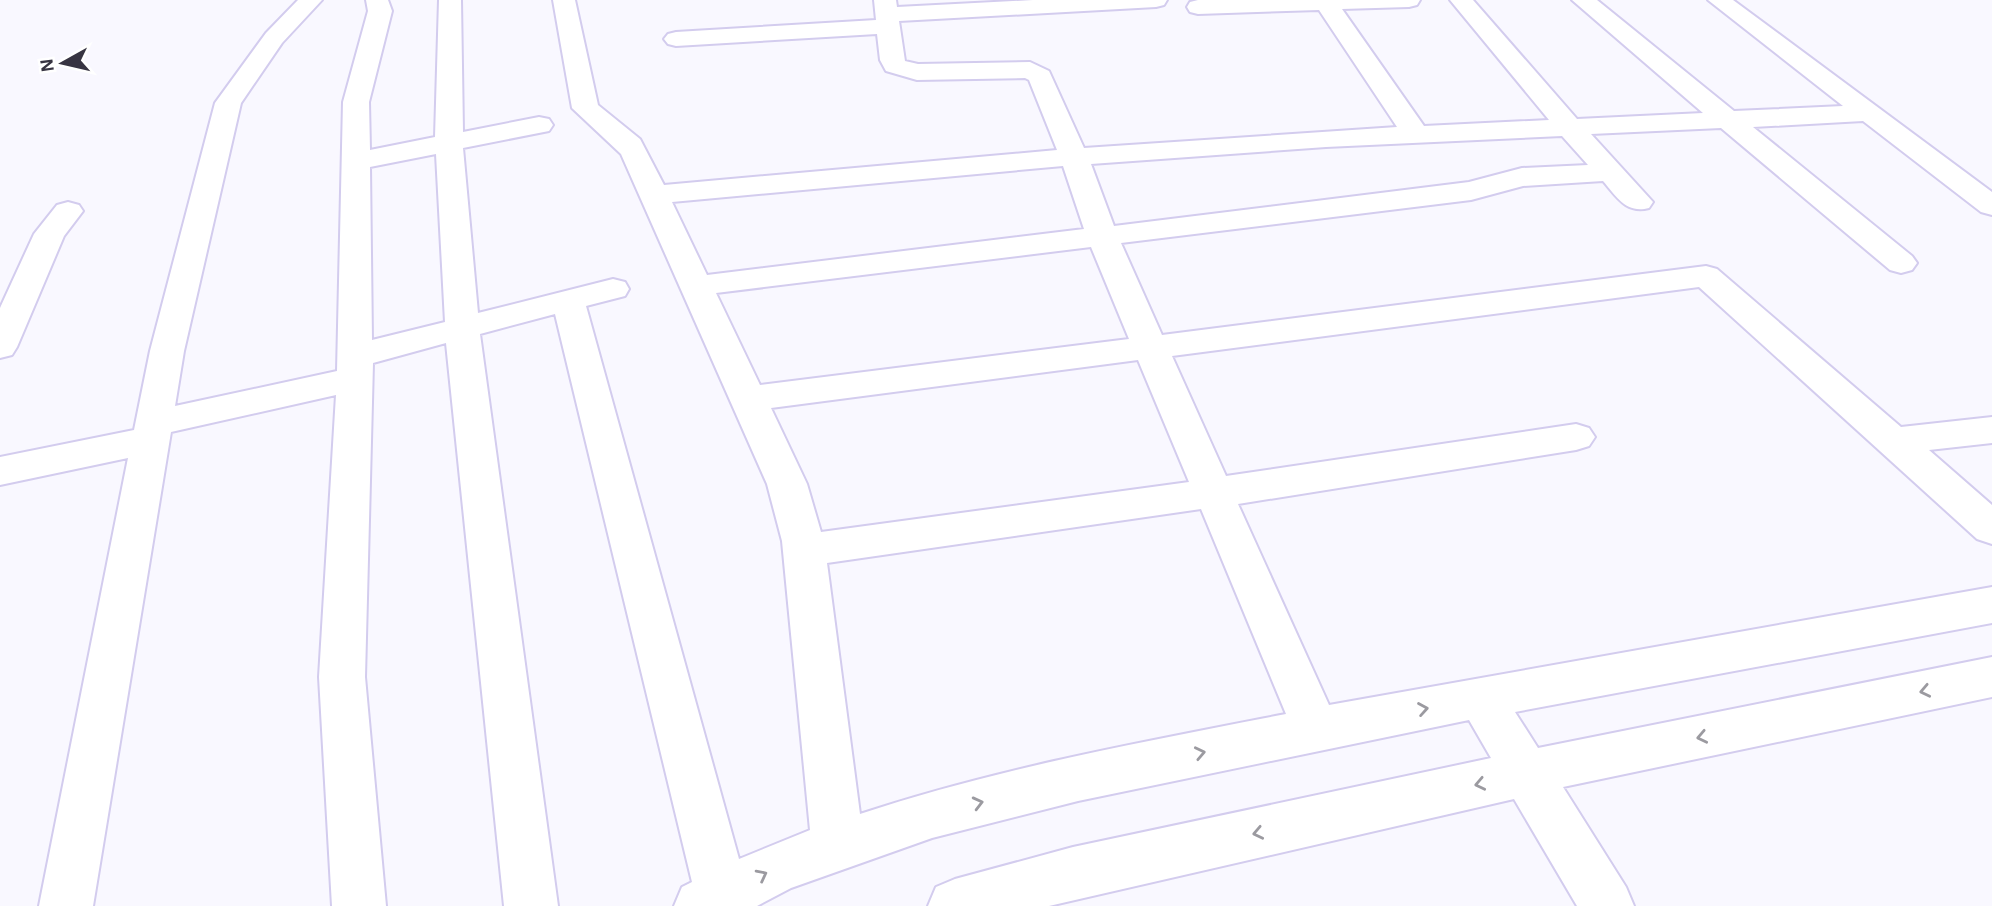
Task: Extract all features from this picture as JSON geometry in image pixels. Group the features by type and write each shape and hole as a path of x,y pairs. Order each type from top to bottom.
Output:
{"street":[{"path":"66,906 167,351 228,103 274,38 311,0"},
{"path":"359,906 342,677 355,368 356,102 380,11 377,0"},
{"path":"450,0 449,143 462,329 531,906"},
{"path":"564,0 585,108 630,145 787,484 804,550 838,846"},
{"path":"676,39 887,14 1156,0"},
{"path":"1198,7 1409,0"},
{"path":"1461,0 1637,202"},
{"path":"1583,0 1901,263"},
{"path":"1719,0 1992,206"},
{"path":"1326,3 1416,135"},
{"path":"887,14 892,60 895,66 904,70 1036,72 1040,76 1074,157 1103,238 1316,729"},
{"path":"654,195 1074,157 1326,139 1868,113"},
{"path":"356,161 539,125"},
{"path":"696,286 1471,191 1522,177 1612,172"},
{"path":"0,346 49,234 68,211"},
{"path":"748,399 1706,276 1992,528"},
{"path":"0,471 152,431 355,368 462,329 613,289"},
{"path":"568,301 712,901 778,867 932,814 1078,778 1316,729 1992,605"},
{"path":"1892,441 1992,430"},
{"path":"804,550 1213,493 1577,437"},
{"path":"955,906 1073,873 1527,774 1992,677"},
{"path":"1481,698 1607,906"}]}
